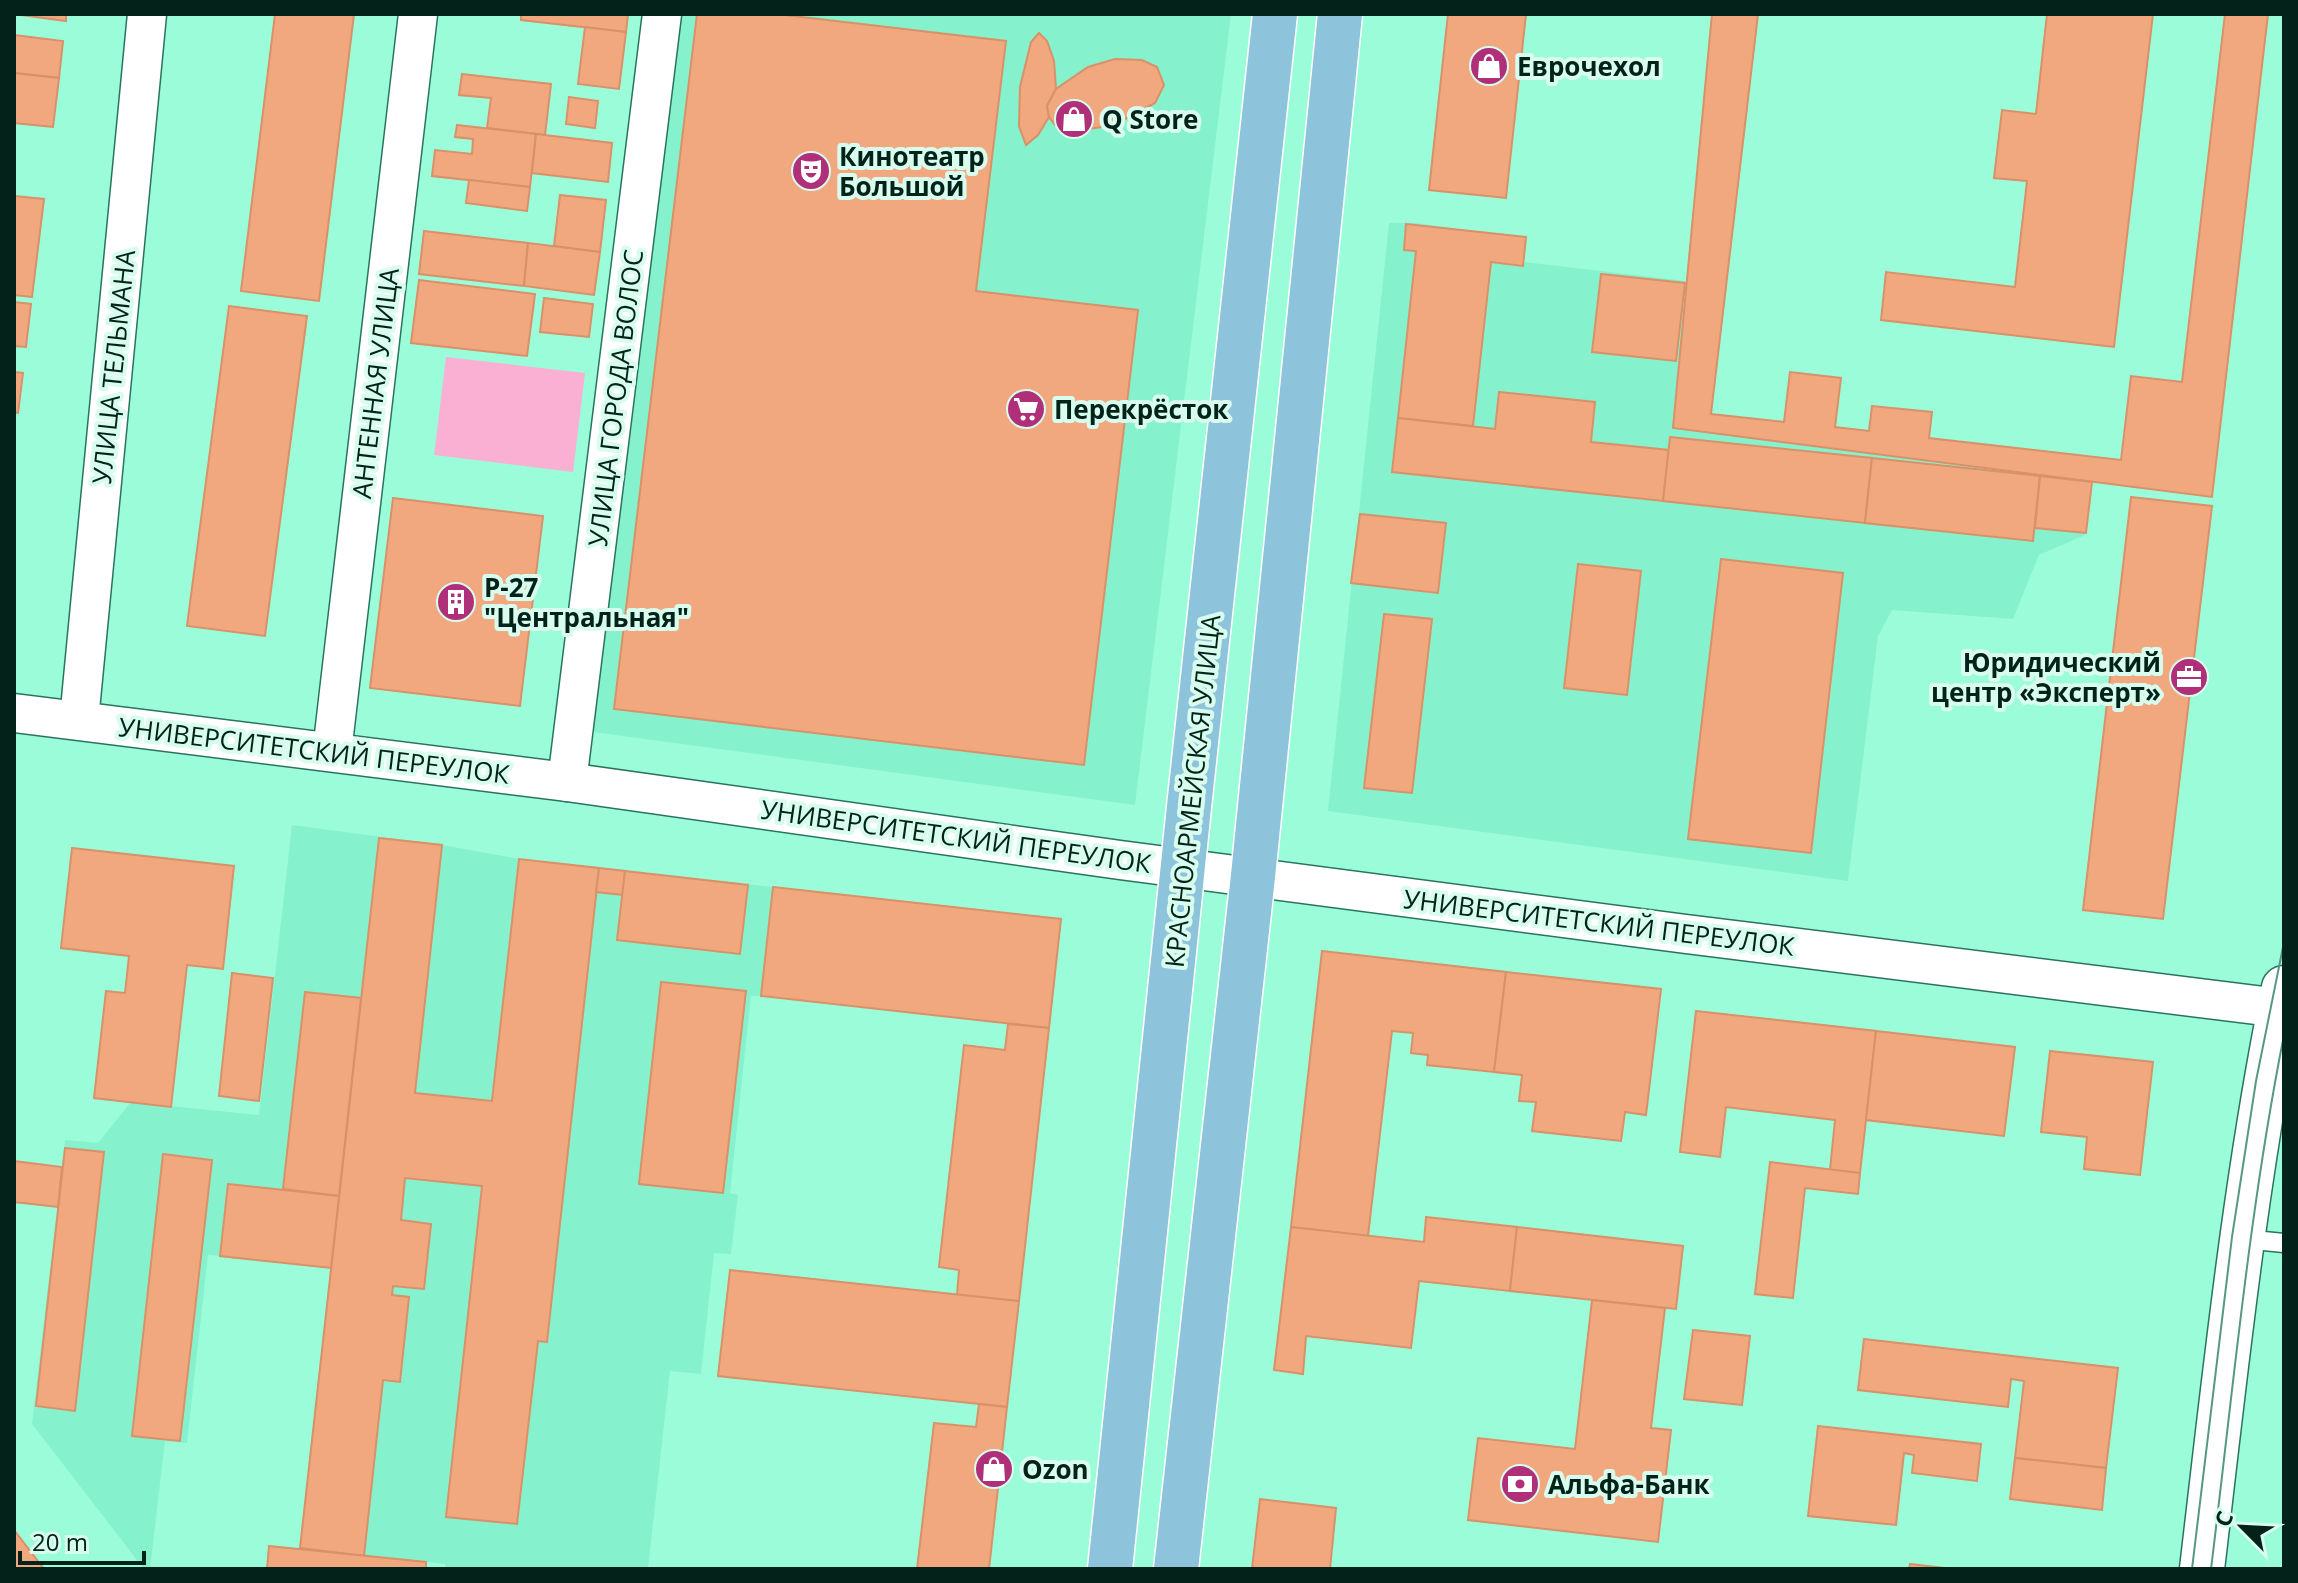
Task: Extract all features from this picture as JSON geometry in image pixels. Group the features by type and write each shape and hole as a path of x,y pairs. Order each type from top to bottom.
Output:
{"main road":[{"name":"КРАСНОАРМЕЙСКАЯ УЛИЦА","path":"1110,1569 1275,14"},
{"path":"1176,1569 1253,876 1340,14"},
{"path":"2202,1569 2242,1239 2265,1083 2283,1001"}],"street":[{"name":"УЛИЦА ТЕЛЬМАНА","path":"79,720 147,14"},
{"name":"АНТЕННАЯ УЛИЦА","path":"332,752 418,14"},
{"name":"УЛИЦА ГОРОДА ВОЛОС","path":"567,782 662,14"},
{"name":"УНИВЕРСИТЕТСКИЙ ПЕРЕУЛОК","path":"14,713 567,782 1702,936 2283,1001"}],"lane":[{"path":"2242,1239 2284,1243"}],"shaded area":[{"path":"679,14 1231,14 1135,805 586,731"},
{"path":"1389,223 1416,223 1515,237 1515,261 1686,281 1673,428 2090,481 2085,535 2039,555 2013,619 1892,610 1878,636 1848,881 1328,811"},
{"path":"446,357 585,373 573,472 434,455"},
{"path":"292,825 442,845 519,859 773,887 761,996 751,996 730,1193 738,1195 731,1254 714,1253 701,1374 670,1371 648,1569 445,1569 445,1564 300,1548 338,1196 228,1184 220,1256 208,1255 187,1443 165,1441 150,1569 144,1569 32,1424 65,1140 98,1143 131,1102 259,1115"}],"building":[{"path":"14,14 66,14 66,21"},
{"path":"275,14 354,14 319,301 241,291"},
{"path":"521,14 628,14 626,32 521,20"},
{"path":"697,14 776,14 1006,41 976,291 1138,310 1084,765 614,709"},
{"path":"1448,14 1526,14 1506,198 1429,190"},
{"path":"1712,14 1758,14 1711,414 1784,422 1790,372 1841,378 1835,427 1869,431 1872,406 1932,412 1929,438 2121,460 2131,376 2182,382 2225,14 2268,14 2212,497 1673,428"},
{"path":"2047,14 2153,14 2114,347 1881,320 1886,272 2015,287 2027,181 1994,178 2002,110 2036,114"},
{"path":"585,27 626,32 619,89 578,84"},
{"path":"1039,33 1047,41 1054,61 1056,89 1047,106 1049,117 1038,135 1026,145 1019,126 1020,87 1031,42"},
{"path":"14,35 63,41 59,78 14,73"},
{"path":"1115,59 1142,60 1157,67 1164,85 1155,103 1114,125 1089,129 1055,125 1049,117 1047,106 1056,89 1088,67"},
{"path":"14,73 59,78 53,127 14,123"},
{"path":"462,74 551,84 545,135 487,128 491,98 459,95"},
{"path":"569,97 598,101 595,128 566,124"},
{"path":"457,125 536,134 530,187 432,176 435,150 472,154 473,139 455,137"},
{"path":"536,134 612,143 608,182 532,173"},
{"path":"469,180 530,187 527,211 466,203"},
{"path":"560,195 606,200 600,252 554,246"},
{"path":"14,196 44,199 32,297 14,295"},
{"path":"1406,224 1526,237 1523,266 1491,262 1473,426 1398,418 1416,251 1404,250"},
{"path":"424,231 528,243 524,286 419,274"},
{"path":"528,243 600,252 594,295 524,286"},
{"path":"1601,274 1685,283 1676,361 1592,352"},
{"path":"419,280 535,294 527,356 411,343"},
{"path":"544,298 593,304 589,337 540,332"},
{"path":"14,302 31,304 26,347 14,346"},
{"path":"229,306 307,316 265,636 187,626"},
{"path":"14,372 23,373 18,413 14,412"},
{"path":"1499,392 1595,402 1591,442 1669,450 1663,501 1392,472 1398,418 1495,429"},
{"path":"1670,437 1872,458 1865,523 1663,501"},
{"path":"1872,458 2040,476 2033,541 1865,523"},
{"path":"2040,476 2092,482 2086,533 2035,528"},
{"path":"2131,497 2212,506 2163,919 2083,910"},
{"name":"Р-27 \"Центральная\"","path":"393,498 543,516 520,706 370,688"},
{"path":"1360,514 1446,523 1438,593 1351,583"},
{"path":"1721,559 1843,573 1811,853 1688,839"},
{"path":"1578,564 1641,571 1627,695 1564,688"},
{"path":"1384,614 1432,619 1412,793 1364,788"},
{"path":"379,838 442,845 415,1093 492,1101 519,859 599,868 547,1342 538,1341 517,1524 446,1517 482,1186 405,1178 401,1220 431,1224 424,1289 393,1286 392,1295 409,1297 400,1382 383,1380 364,1556 300,1548"},
{"path":"72,848 234,866 223,969 187,965 171,1107 94,1098 106,991 125,993 129,956 61,948"},
{"path":"599,868 625,871 623,895 596,892"},
{"path":"625,871 748,885 740,954 617,940"},
{"path":"773,887 1061,919 1049,1028 761,996"},
{"path":"1322,951 1506,972 1494,1072 1427,1065 1428,1055 1411,1053 1413,1033 1392,1031 1368,1236 1291,1227"},
{"path":"1506,972 1661,989 1646,1115 1625,1112 1621,1141 1532,1131 1536,1102 1519,1101 1522,1075 1494,1072"},
{"path":"232,973 273,978 259,1101 219,1096"},
{"path":"661,982 746,991 723,1193 639,1184"},
{"path":"305,992 361,998 339,1196 283,1189"},
{"path":"1696,1011 1876,1031 1860,1173 1830,1170 1835,1120 1726,1107 1720,1157 1680,1152"},
{"path":"1008,1024 1049,1028 1019,1301 957,1295 959,1270 939,1267 964,1045 1005,1050"},
{"path":"1876,1031 2015,1047 2004,1136 1866,1120"},
{"path":"2050,1051 2153,1062 2140,1175 2084,1169 2087,1137 2041,1132"},
{"path":"65,1148 104,1152 75,1411 36,1406"},
{"path":"163,1154 212,1160 180,1441 132,1436"},
{"path":"14,1161 62,1167 58,1207 14,1202"},
{"path":"1770,1162 1860,1173 1858,1194 1805,1188 1793,1298 1755,1294"},
{"path":"228,1184 339,1196 331,1268 220,1256"},
{"path":"1426,1217 1517,1227 1510,1291 1419,1281 1411,1348 1306,1336 1303,1374 1274,1370 1291,1227 1424,1242"},
{"path":"1517,1227 1683,1246 1676,1309 1510,1291"},
{"path":"730,1270 1019,1301 1007,1407 718,1376"},
{"path":"1592,1300 1665,1308 1651,1428 1671,1430 1658,1542 1468,1520 1478,1438 1575,1449"},
{"path":"1693,1330 1750,1336 1742,1405 1684,1399"},
{"path":"1864,1339 2118,1368 2106,1468 2015,1458 2024,1381 2011,1379 2008,1407 1858,1390"},
{"path":"979,1404 1007,1407 989,1569 917,1569 934,1423 976,1427"},
{"path":"1818,1426 1981,1444 1977,1481 1912,1473 1914,1455 1904,1453 1896,1525 1808,1516"},
{"path":"2015,1458 2106,1468 2102,1510 2010,1499"},
{"path":"1260,1499 1336,1508 1330,1569 1252,1569"},
{"path":"14,1530 44,1569 14,1569"},
{"path":"269,1546 426,1562 426,1569 267,1569"},
{"path":"1910,1564 1954,1569 1909,1569"}],"tram line":[{"path":"2192,1569 2232,1237 2256,1081 2284,942"},
{"path":"2211,1569 2251,1234 2284,1035"}],"place":[{"name":"Еврочехол","path":"1489,66"},
{"name":"Q Store","path":"1074,119"},
{"name":"Кинотеатр Большой","path":"811,171"},
{"name":"Перекрёсток","path":"1026,409"},
{"name":"Р-27 \"Центральная\"","path":"456,602"},
{"name":"Юридический центр «Эксперт»","path":"2189,677"},
{"name":"Ozon","path":"994,1469"},
{"name":"Альфа-Банк","path":"1520,1484"}]}
